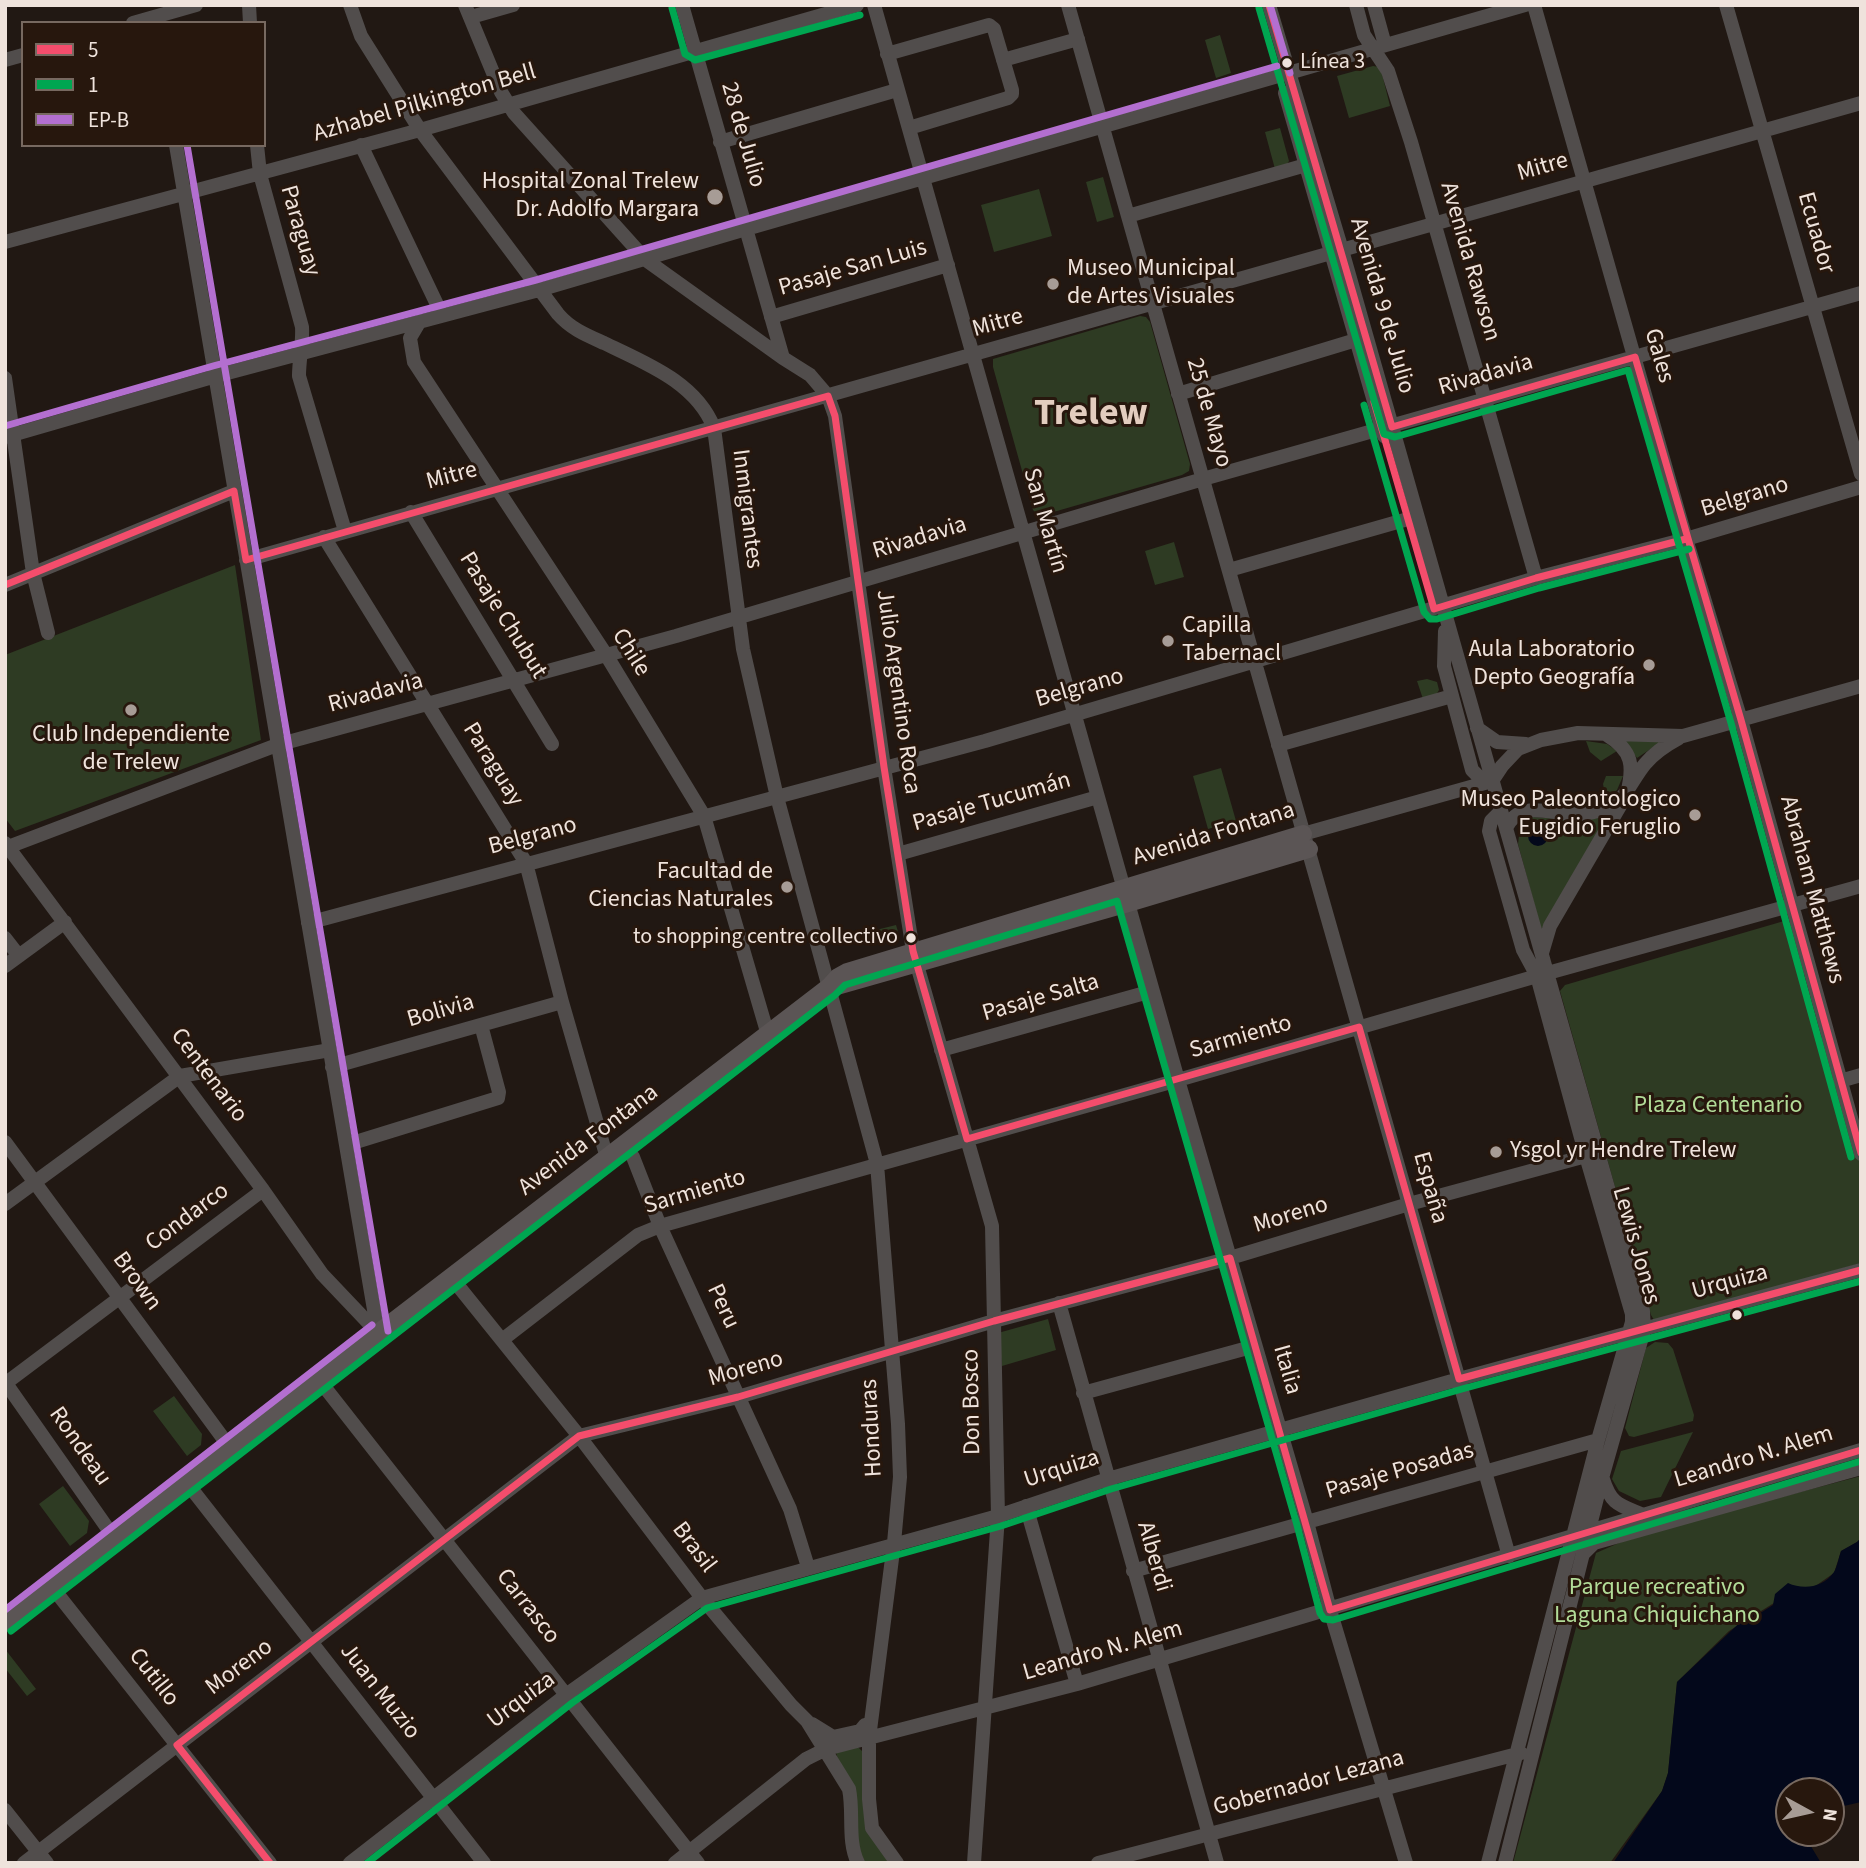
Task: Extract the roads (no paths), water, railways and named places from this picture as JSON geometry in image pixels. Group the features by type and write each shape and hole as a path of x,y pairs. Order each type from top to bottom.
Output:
{"main road":[{"name":"Avenida Fontana","path":"5,1623 830,987 838,977 847,972 915,957 1126,896 1306,841"}],"street":[{"path":"154,15 196,5"},
{"name":"Inmigrantes","path":"350,5 361,36 420,130 567,324 651,365 682,385 709,415 713,428 737,618 777,797 830,987"},
{"path":"468,11 513,5"},
{"name":"28 de Julio","path":"682,5 719,142 783,358"},
{"name":"Azhabel Pilkington Bell","path":"5,243 420,130 857,5"},
{"name":"San Martín","path":"874,5 1126,896"},
{"name":"25 de Mayo","path":"1068,5 1306,841"},
{"name":"Avenida 9 de Julio","path":"1259,5 1284,74 1492,781"},
{"name":"Avenida 9 de Julio","path":"1269,5 1306,165 1337,251 1356,340 1387,428 1408,519 1441,612 1443,660 1472,770 1479,777 1492,781"},
{"name":"Avenida Rawson","path":"1356,5 1364,36 1379,47"},
{"name":"Avenida Rawson","path":"1374,5 1379,47 1434,222 1536,578"},
{"path":"10,436 301,352 646,260 1525,5"},
{"name":"Gales","path":"1534,5 1686,539 1741,720"},
{"name":"Ecuador","path":"1726,5 1861,474"},
{"name":"Julio Argentino Roca","path":"468,11 509,104 646,260 810,375 828,396 835,416 884,767 915,957"},
{"path":"887,54 989,25 994,29 1012,90 1011,97 909,128"},
{"path":"1003,60 1078,39"},
{"path":"719,142 897,90"},
{"name":"Mitre","path":"246,560 1861,103"},
{"path":"361,145 442,315"},
{"path":"176,147 378,1333"},
{"name":"Paraguay","path":"257,147 260,174 302,327 299,376 345,531"},
{"path":"1128,216 1306,165"},
{"name":"Pasaje San Luis","path":"771,317 948,265"},
{"name":"Rivadavia","path":"7,845 277,745 737,618 1203,479 1861,293"},
{"name":"Chile","path":"420,321 410,338 414,362 605,653 704,816 768,1035"},
{"path":"1178,394 1356,340"},
{"path":"5,378 10,436 33,573 48,633"},
{"name":"Belgrano","path":"308,923 985,741 1255,662 1441,612 1536,578 1686,539 1861,487"},
{"path":"5,585 234,491"},
{"name":"Pasaje Chubut","path":"411,512 552,744"},
{"path":"1228,570 1408,519"},
{"name":"Paraguay","path":"324,537 526,863 607,1158"},
{"path":"1278,745 1453,699 1475,721 1484,735 1497,741 1526,744 1566,734 1683,736 1861,686"},
{"name":"Abraham Matthews","path":"1741,720 1861,1154"},
{"path":"1506,828 1513,817 1529,810 1588,814 1610,807 1627,794 1630,761 1622,746 1607,735"},
{"path":"1542,958 1543,944 1550,926 1638,773 1651,756 1683,736"},
{"path":"1492,781 1509,757 1526,744"},
{"name":"Lewis Jones","path":"1492,781 1542,958 1542,974 1591,1155 1643,1311 1505,1863"},
{"name":"Avenida Fontana","path":"1306,841 1492,781"},
{"name":"Pasaje Tucumán","path":"898,854 1098,797"},
{"name":"Lewis Jones","path":"1501,811 1491,821 1489,831 1523,950 1542,974"},
{"name":"España","path":"1306,841 1509,1556"},
{"name":"Centenario","path":"7,845 180,1076 331,1286 378,1333"},
{"name":"Sarmiento","path":"502,1340 638,1235 660,1226 1542,974 1861,886"},
{"path":"1505,888 1525,900"},
{"name":"Italia","path":"1126,896 1330,1609 1406,1863"},
{"path":"5,966 65,922"},
{"path":"5,938 19,956"},
{"name":"Don Bosco","path":"915,957 992,1226 998,1516 974,1863"},
{"name":"Honduras","path":"830,987 877,1164 898,1424 900,1477 894,1543 869,1738 869,1816 879,1840 897,1863"},
{"name":"Pasaje Salta","path":"941,1050 1153,991"},
{"name":"Bolivia","path":"332,1067 562,1002"},
{"path":"346,1145 498,1098 499,1093 481,1025"},
{"path":"5,1204 180,1076 330,1050"},
{"path":"1840,1080 1861,1074"},
{"name":"Brown","path":"5,1142 231,1449"},
{"name":"Peru","path":"623,1145 633,1157 660,1226 790,1508 808,1567"},
{"name":"Moreno","path":"24,1863 43,1857 177,1745 579,1436 738,1397 994,1321 1230,1258 1409,1204 1591,1155"},
{"name":"Condarco","path":"7,1389 120,1298 263,1190"},
{"name":"Urquiza","path":"350,1863 566,1695 702,1598 998,1516 1108,1479 1459,1379 1861,1270"},
{"name":"Brasil","path":"451,1277 579,1436 702,1598 807,1721 849,1789 854,1853 858,1863"},
{"name":"Alberdi","path":"1059,1303 1217,1863"},
{"name":"Lewis Jones","path":"1488,1863 1598,1440 1637,1332"},
{"path":"1083,1393 1255,1346"},
{"name":"Carrasco","path":"319,1380 694,1857"},
{"name":"Rondeau","path":"7,1389 115,1539"},
{"name":"Pasaje Posadas","path":"1133,1572 1598,1440"},
{"name":"Leandro N. Alem","path":"674,1863 694,1857 806,1759 826,1749 1077,1684 1861,1450"},
{"name":"Leandro N. Alem","path":"1584,1553 1594,1543 1861,1468"},
{"path":"1602,1478 1613,1502 1643,1516"},
{"name":"Juan Muzio","path":"187,1483 484,1863"},
{"path":"1026,1506 1077,1684"},
{"name":"Cutillo","path":"52,1587 270,1863"},
{"path":"807,1721 833,1737 860,1731 871,1716"},
{"name":"Gobernador Lezana","path":"1098,1863 1516,1753 1533,1752"},
{"path":"5,1810 43,1857"}],"water":[{"path":"1538,826 1545,829 1548,836 1545,843 1538,846 1531,843 1528,836 1531,829"},
{"path":"1861,1538 1861,1802 1845,1806 1845,1777 1775,1777 1775,1847 1811,1847 1821,1863 1613,1863 1662,1791 1668,1773 1677,1682 1750,1613 1762,1612 1773,1605 1775,1594 1788,1583 1806,1587 1824,1581 1834,1572 1841,1551"}],"place":[{"name":"Línea 3","path":"1287,63"},
{"name":"Hospital Zonal Trelew Dr. Adolfo Margara","path":"715,197"},
{"name":"Museo Municipal de Artes Visuales","path":"1053,284"},
{"name":"Capilla Tabernacl","path":"1168,641"},
{"name":"Aula Laboratorio Depto Geografía","path":"1649,665"},
{"name":"Club Independiente de Trelew","path":"131,710"},
{"name":"Museo Paleontologico Eugidio Feruglio","path":"1695,815"},
{"name":"Facultad de Ciencias Naturales","path":"787,887"},
{"name":"to shopping centre collectivo","path":"911,938"},
{"name":"Ysgol yr Hendre Trelew","path":"1496,1152"}],"district":[{"name":"Trelew","path":"1091,416"}],"park label":[{"name":"Plaza Centenario","path":"1718,1107"},
{"name":"Parque recreativo Laguna Chiquichano","path":"1657,1603"}]}
